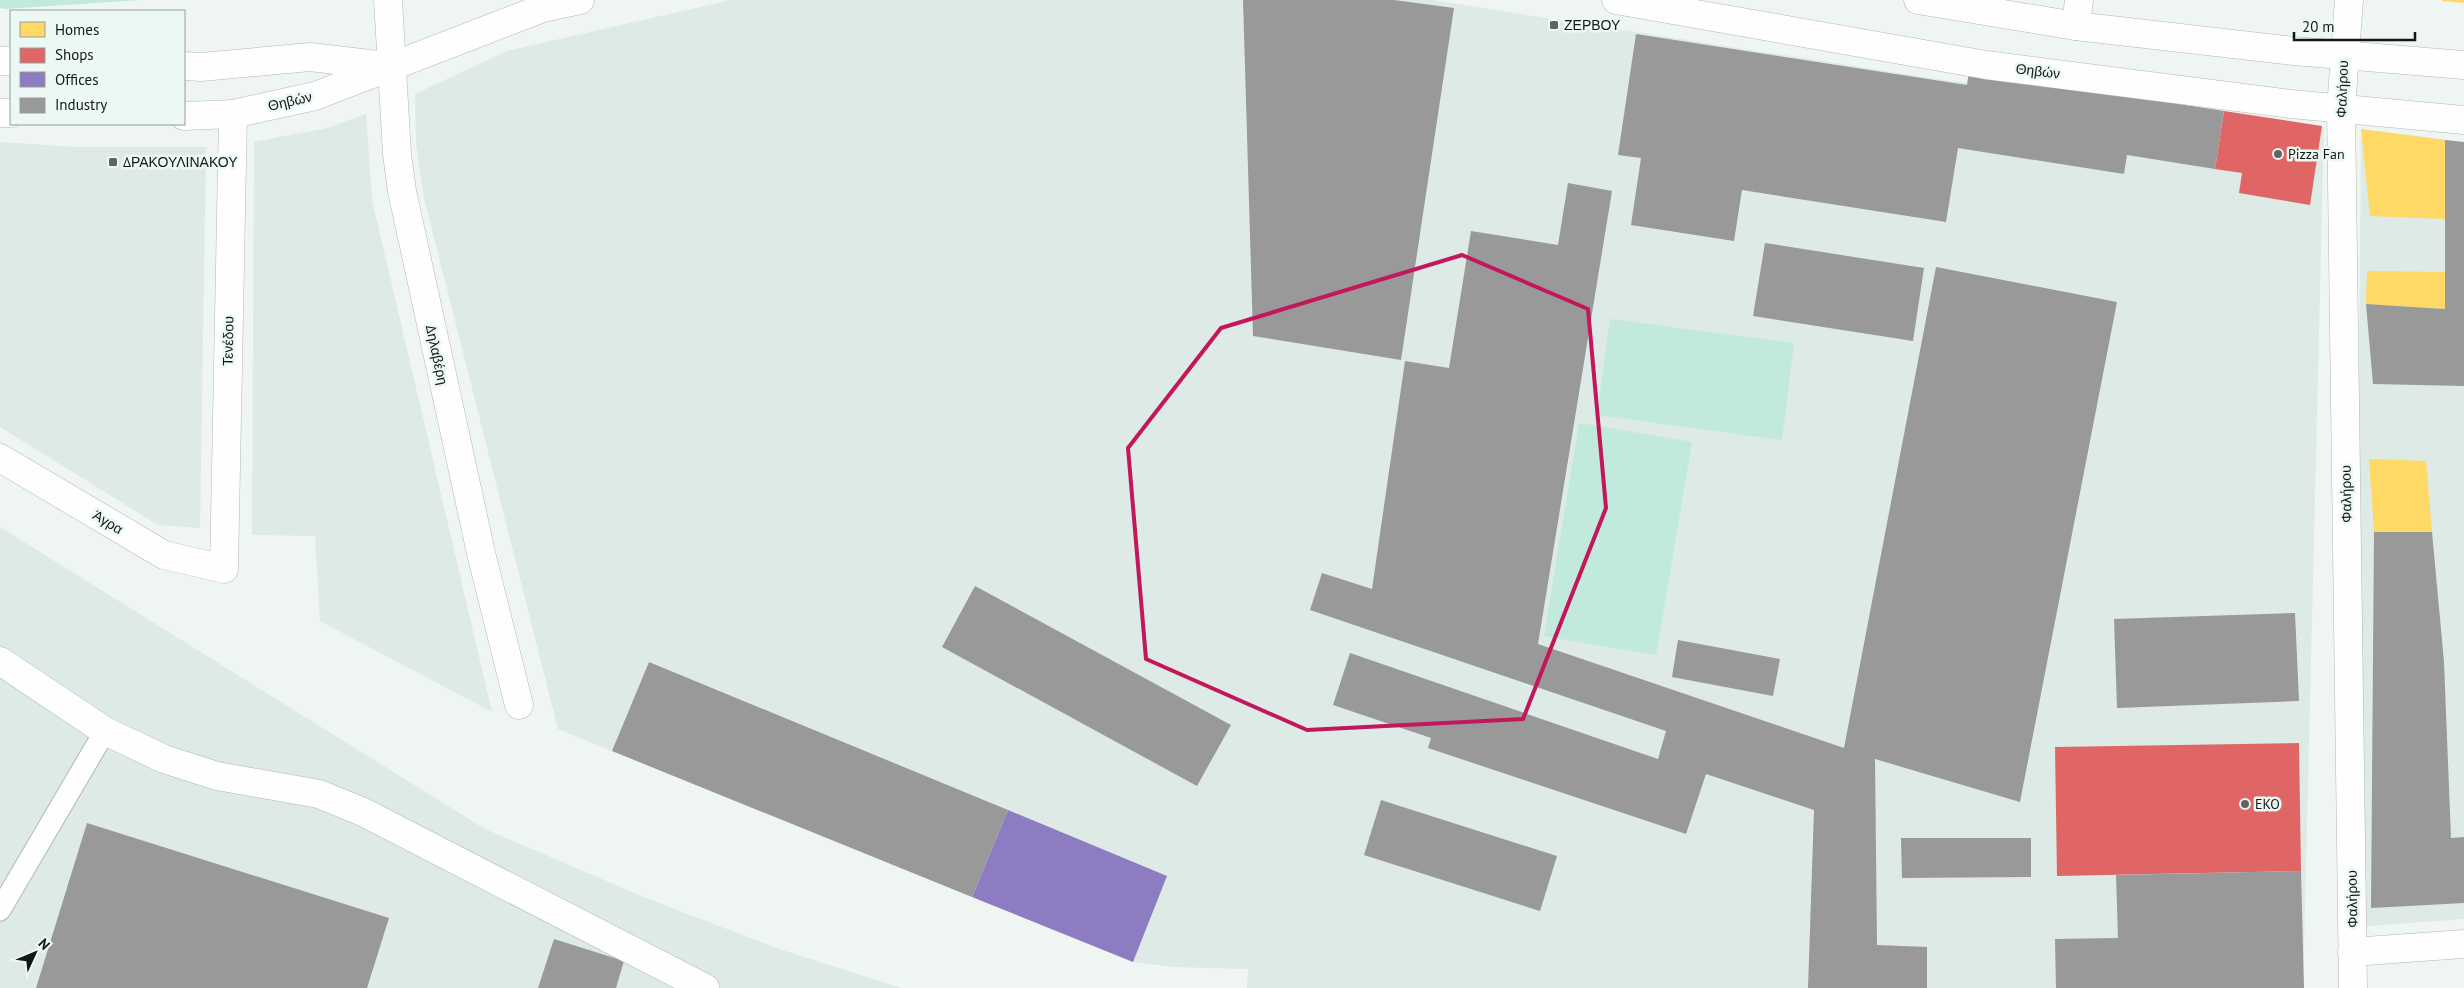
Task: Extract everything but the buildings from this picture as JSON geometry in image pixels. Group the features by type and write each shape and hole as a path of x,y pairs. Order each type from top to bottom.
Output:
{"street":[{"name":"Δηλαβέρη","path":"388,0 391,67 402,191 481,553 519,705"},
{"name":"Θηβών","path":"185,116 233,114 315,96 547,4 580,0"},
{"name":"Θηβών","path":"1616,0 1986,65 2341,109 2464,120"},
{"name":"Φαλήρου","path":"2349,0 2341,109 2353,988"},
{"path":"1935,1 2077,13 2344,55 2464,66"},
{"name":"Θηβών","path":"185,66 201,67 310,56 391,67"},
{"name":"Τενέδου","path":"224,569 233,114"},
{"name":"Άγρα","path":"0,458 164,555 224,569"},
{"path":"0,661 105,731 164,758 216,776 319,794 363,812 705,988"},
{"path":"2352,952 2464,944"}],"lane":[{"path":"0,910 105,731"}],"highlighted area":[{"path":"1462,255 1588,309 1606,508 1523,719 1307,730 1146,659 1128,448 1221,328"}],"shaded area":[{"path":"731,0 1432,0 1950,81 2324,127 2303,988 1247,988 1248,969 1174,967 1133,962 558,729 424,198 416,144 415,94 507,51"},
{"path":"366,114 372,200 492,712 320,621 315,536 252,535 254,142 327,128"},
{"path":"2361,129 2464,142 2464,919 2355,927"},
{"path":"0,142 77,147 206,147 200,528 158,525 0,427"},
{"path":"0,527 485,829 646,898 779,949 901,988 0,988"}],"green space":[{"path":"0,0 141,0 5,9 0,8"},
{"path":"1610,319 1794,343 1782,440 1597,415"},
{"path":"1579,423 1692,442 1656,655 1544,636"}],"place":[{"name":"ΖΕΡΒΟΥ","path":"1554,25"},
{"name":"Pizza Fan","path":"2278,154"},
{"name":"ΔΡΑΚΟΥΛΙΝΑΚΟΥ","path":"113,162"},
{"name":"EKO","path":"2245,804"}]}
